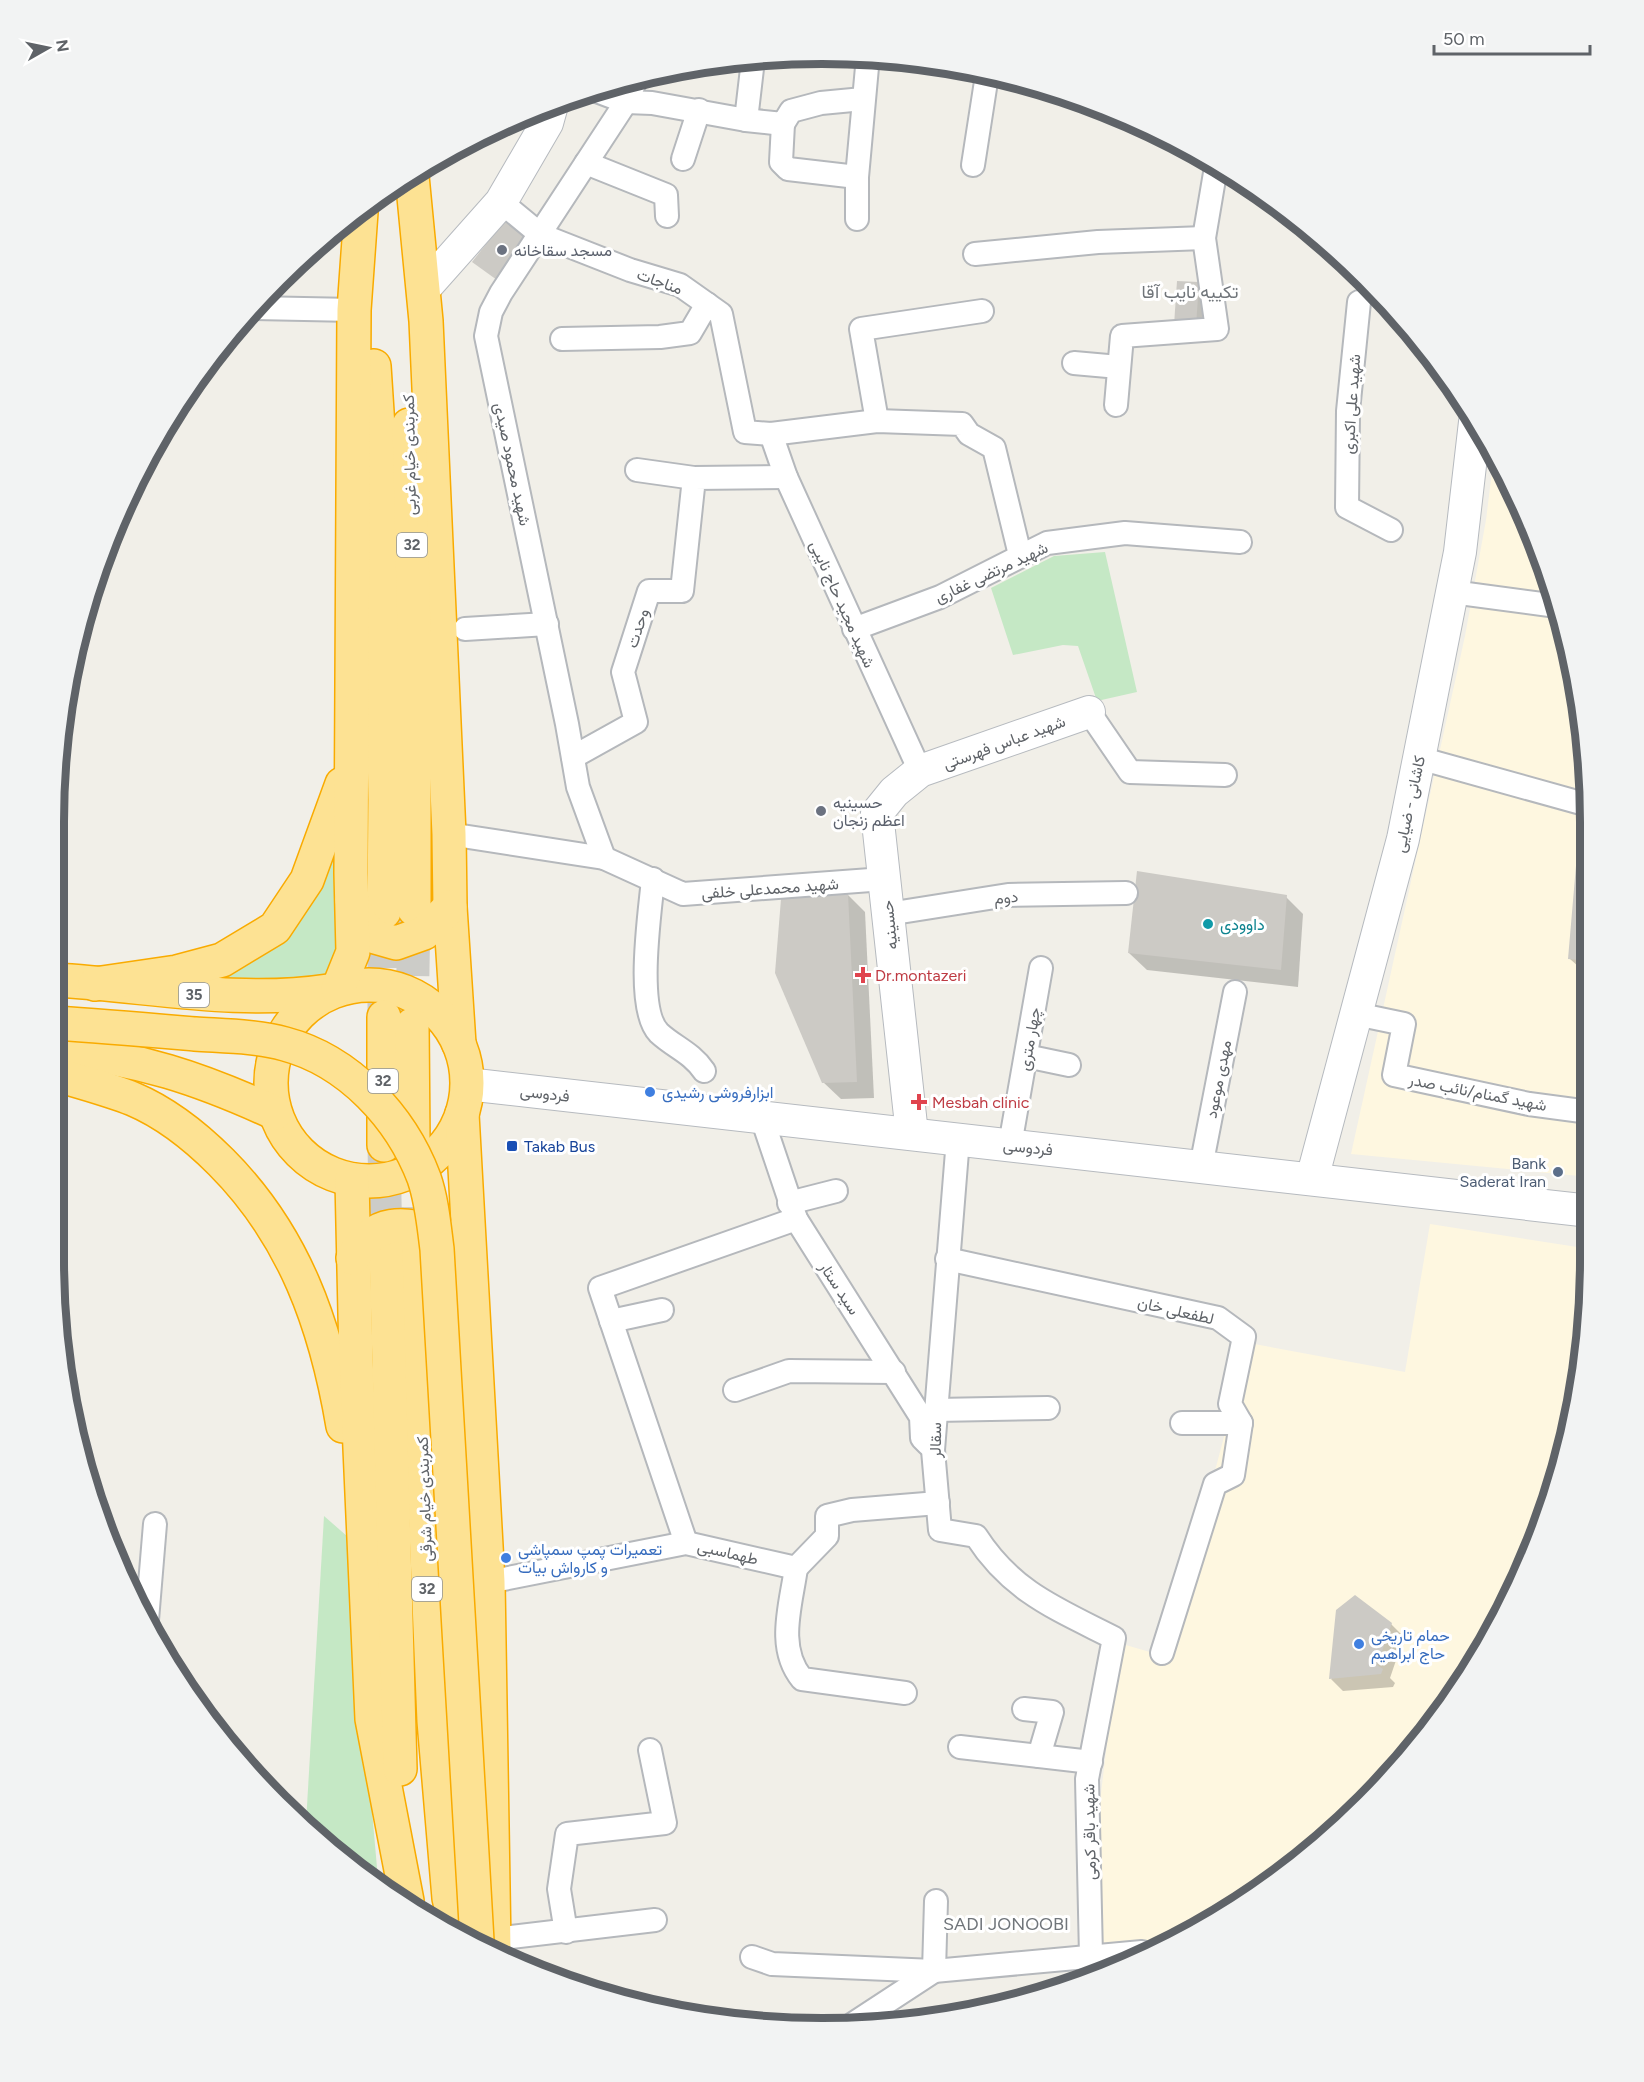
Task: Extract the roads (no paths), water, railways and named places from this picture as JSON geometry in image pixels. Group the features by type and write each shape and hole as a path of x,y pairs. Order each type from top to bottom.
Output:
{"highway":[{"path":"413,185 423,290 449,834 450,907 465,1099 470,1274 488,1582 488,1939"},
{"name":"کمربندی خیام غربی","path":"361,224 371,314 378,427 386,799 399,911 414,632 404,190"},
{"path":"335,990 352,952 354,310 361,224"},
{"path":"95,984 177,972 222,960 275,928 308,880 353,750"},
{"path":"351,895 361,924 375,937 396,943 423,933 450,907"},
{"name":"35","path":"64,981 213,996 306,995 335,990"},
{"path":"459,1044 441,1017 430,1006 409,993 386,986 370,985 335,990 307,1005 287,1027 274,1054 270,1083 275,1113 286,1137 304,1157 326,1172 352,1180 380,1181 415,1169 431,1160 450,1139 465,1099"},
{"name":"32","path":"398,1021 398,1144"},
{"path":"64,1024 234,1036 285,1044 310,1053 351,1076 365,1089 390,1119 416,1159 432,1209 437,1250 488,1939"},
{"path":"64,1052 84,1053 153,1066 201,1080 275,1113"},
{"path":"64,1077 133,1100 168,1118 201,1143 243,1185 263,1209 287,1248 319,1325 338,1399 364,1552"},
{"path":"352,1180 353,1258 372,1719 405,1893"},
{"path":"353,1258 361,1242 374,1231 399,1225 422,1228 443,1234 461,1252 470,1274"},
{"name":"کمربندی خیام شرقی","path":"412,1897 397,1741 400,1247 434,1721 449,1898 454,1922"}],"street":[{"path":"857,219 867,66"},
{"path":"746,120 752,68"},
{"path":"973,165 986,83"},
{"name":"شهید محمود صیدی","path":"604,858 578,787 547,624 486,336 491,312 632,89"},
{"path":"609,96 626,102 699,110 746,120 783,123"},
{"path":"858,177 788,169 781,162 783,123 791,111 821,103 863,99"},
{"path":"683,159 699,110"},
{"path":"423,290 501,202 549,116"},
{"path":"586,163 666,195 667,216"},
{"path":"1116,405 1122,336 1217,329 1204,238 1215,175"},
{"name":"مناجات","path":"501,202 541,235 630,270 680,285 721,314 746,432 771,434"},
{"path":"975,254 1098,242 1204,238"},
{"name":"شهید علی اکبری","path":"1359,302 1348,411 1347,507 1391,530"},
{"path":"562,339 660,337 690,333 707,304"},
{"path":"266,308 354,310"},
{"path":"877,421 861,329 982,311"},
{"path":"1074,363 1119,366"},
{"path":"771,434 877,421 962,424 969,434 994,448 1020,555"},
{"name":"شهید مجید حاج نایبی","path":"771,434 786,477 920,771"},
{"name":"کاشانی - ضیایی","path":"1312,1179 1403,839 1460,552 1473,436"},
{"path":"637,470 694,478 786,477"},
{"name":"وحدت","path":"573,757 636,722 622,672 649,591 682,591 694,478"},
{"name":"شهید مرتضی غفاری","path":"854,629 940,597 1047,543 1125,533 1240,542"},
{"path":"1452,592 1547,605"},
{"path":"465,628 547,624"},
{"path":"1089,712 1130,772 1225,775"},
{"name":"شهید عباس فهرستی","path":"920,771 1089,712"},
{"path":"1419,758 1579,803"},
{"name":"حسینیه","path":"912,1134 877,813 894,792 920,771"},
{"name":"شهید محمدعلی خلفی","path":"449,834 604,858 683,894 884,879"},
{"path":"653,879 645,1002 657,1032 696,1059 704,1071"},
{"name":"دوم","path":"888,914 1008,895 1126,893"},
{"name":"چهار متری","path":"1010,1145 1041,968"},
{"name":"مهدی موعود","path":"1201,1167 1235,992"},
{"name":"شهید گمنام/نائب صدر","path":"1356,1014 1404,1024 1394,1075 1529,1104 1580,1111"},
{"path":"1026,1056 1069,1065"},
{"name":"فردوسی","path":"465,1099 762,1118 1580,1210"},
{"name":"سید ستار","path":"762,1118 792,1211 921,1417 922,1438 933,1450"},
{"name":"سقالر","path":"958,1139 933,1450 940,1530 976,1536 991,1561 1030,1595 1114,1638"},
{"path":"687,1543 600,1288 836,1191"},
{"name":"لطفعلی خان","path":"947,1259 1218,1318 1244,1337 1230,1404 1241,1423 1233,1476 1215,1484 1162,1653"},
{"path":"611,1321 662,1310"},
{"path":"735,1389 789,1371 894,1372"},
{"path":"936,1410 1048,1408"},
{"path":"1182,1423 1241,1423"},
{"path":"905,1693 802,1679 792,1667 786,1644 796,1568 827,1536 827,1516 852,1510 938,1503"},
{"path":"148,1605 155,1524"},
{"name":"طهماسبی","path":"488,1582 687,1543 796,1568"},
{"name":"شهید باقر کرمی","path":"1091,1956 1087,1779 1114,1638"},
{"path":"1024,1709 1052,1712 1039,1756"},
{"path":"960,1747 1091,1762"},
{"path":"566,1932 559,1888 567,1834 665,1823 650,1750"},
{"path":"934,1971 936,1901"},
{"path":"494,1942 654,1920"},
{"path":"752,1957 772,1964 934,1971 1127,1953"},
{"path":"865,2016 934,1971"}],"tunnel":[{"path":"412,1025 414,910"},
{"path":"384,912 384,1017"},
{"path":"384,1145 386,1252"},
{"path":"413,1158 414,1243"}],"place":[{"name":"مسجد سقاخانه","path":"502,250"},
{"name":"حسینیه اعظم زنجان","path":"821,811"},
{"name":"داوودی","path":"1208,924"},
{"name":"Dr.montazeri","path":"863,975"},
{"name":"ابزارفروشی رشیدی","path":"650,1092"},
{"name":"Mesbah clinic","path":"919,1102"},
{"name":"Takab Bus","path":"512,1146"},
{"name":"Bank Saderat Iran","path":"1558,1172"},
{"name":"تعمیرات پمپ سمپاشی و کارواش بیات","path":"506,1558"},
{"name":"حمام تاریخی حاج ابراهیم","path":"1359,1644"}],"district":[{"name":"تکییه نایب آقا","path":"1190,292"},
{"name":"SADI JONOOBI","path":"1006,1924"}]}
